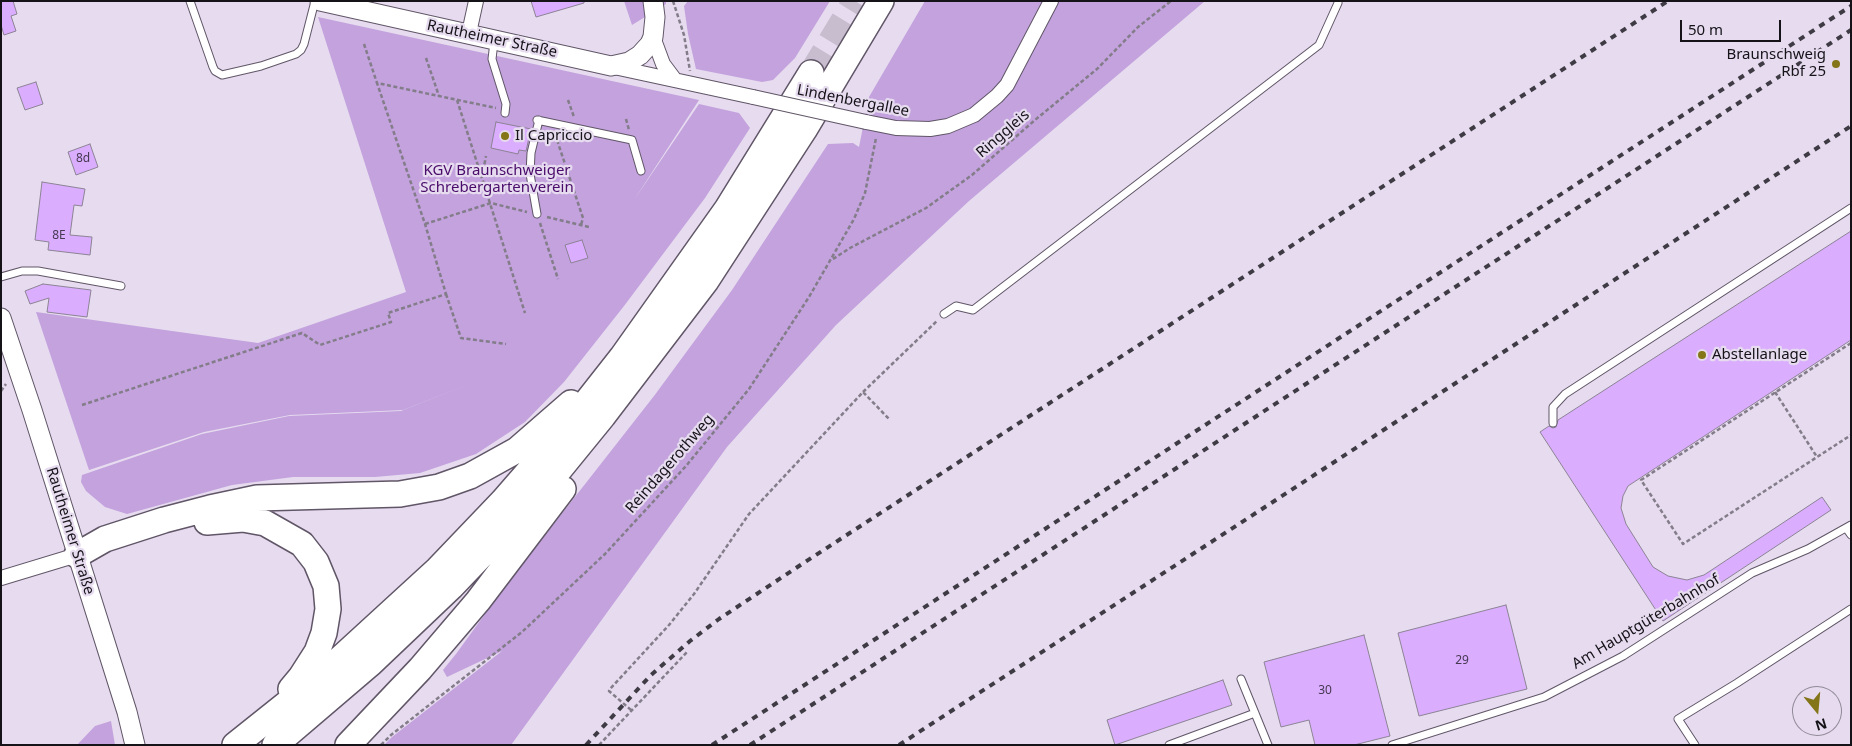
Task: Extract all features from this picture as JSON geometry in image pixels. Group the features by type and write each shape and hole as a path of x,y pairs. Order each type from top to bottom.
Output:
{"highway":[{"path":"235,745 266,737 371,663 451,587 537,496 603,416 688,306 800,138 881,1"},
{"path":"266,737 319,678 438,569 503,501 563,432 622,357 727,209 811,72"},
{"path":"348,745 420,669 478,601 668,351 680,329 688,306"},
{"path":"77,555 104,539 164,520 258,498 400,494 439,487 470,476 517,450 622,357"},
{"path":"77,555 110,554 177,530 213,521 228,520 265,523 302,544 316,562 326,586 328,609 324,633 317,652 300,677 266,737"}],"main road":[{"name":"Rautheimer Straße","path":"320,1 611,66"},
{"path":"611,66 620,65 636,58 645,51 653,37 655,17 653,1"},
{"name":"Rautheimer Straße","path":"1,318 32,410 127,712 135,745"}],"street":[{"path":"469,33 476,1"},
{"name":"Lindenbergallee","path":"611,66 753,96 872,124 914,130 930,129 948,126 974,115 997,96 1007,85 1051,1"},
{"path":"653,37 663,64 675,80"},
{"path":"1,578 77,555"}],"lane":[{"path":"190,1 213,67 215,71 222,75 261,66 296,54 304,44 316,1"},
{"path":"944,314 956,306 973,310 1319,46 1338,2"},
{"path":"494,39 492,59 506,104 505,111"},
{"path":"537,214 530,174 531,153 538,120 632,140 641,172"},
{"path":"1553,423 1553,407 1565,394 1851,208"},
{"path":"1,277 22,271 38,271 121,286"},
{"path":"1848,526 1851,535"},
{"name":"Am Hauptgüterbahnhof","path":"1392,745 1544,697 1623,656 1752,573 1808,549 1848,526"},
{"path":"1695,745 1678,719 1851,609"},
{"path":"1241,679 1268,745"},
{"path":"1169,745 1255,713"}],"path":[{"path":"673,1 684,35 689,68 694,84"},
{"name":"Ringgleis","path":"832,260 850,248 926,208 972,175 1035,120 1098,69 1138,27 1171,1"},
{"path":"364,44 425,224 461,338 506,344"},
{"path":"426,58 439,96"},
{"path":"377,82 505,111"},
{"path":"457,100 525,313"},
{"path":"568,100 577,128"},
{"path":"552,123 583,218 581,225"},
{"name":"Reindagerothweg","path":"381,745 522,632 605,554 686,466 749,389 832,260 854,219 865,193 872,124"},
{"path":"482,178 486,156"},
{"path":"425,224 490,204 590,227"},
{"path":"537,214 558,279"},
{"path":"82,405 302,333 320,345 391,322 388,313 446,294"},
{"path":"631,710 609,691 610,689 669,625 694,594 750,514 863,392 944,314"},
{"path":"1851,343 1641,480 1683,544 1851,435"},
{"path":"1,391 8,380"},
{"path":"863,392 889,419"},
{"path":"1775,392 1817,457"},
{"path":"599,745 687,652"}],"green space":[{"path":"624,1 666,1 666,4 632,25"},
{"path":"688,1 830,1 795,58 773,80 762,82 696,69 684,6"},
{"path":"925,1 1205,1 969,201 836,325 727,447 511,745 384,745 502,651 447,677 443,670 506,585 654,396 732,290 828,144 853,143 859,147 869,97"},
{"name":"KGV Braunschweiger Schrebergartenverein","path":"318,17 699,100 634,200 699,104 739,113 750,128 705,198 564,382 525,422 476,454 420,473 375,477 293,477 232,485 127,514 105,507 86,491 81,482 82,475 202,434 289,416 401,411 474,382 403,410 290,415 204,432 89,470 36,312 258,343 406,292"},
{"path":"111,721 115,745 77,745 95,726"}],"building":[{"path":"1,1 13,1 17,14 11,16 16,31 4,35 1,25"},
{"path":"531,1 584,1 584,3 536,17"},
{"path":"36,82 43,104 25,110 17,88"},
{"path":"496,122 531,129 526,151 519,150 518,154 491,148"},
{"path":"90,144 98,167 76,175 68,152"},
{"path":"42,182 85,189 82,206 74,205 70,235 92,237 90,255 48,250 49,242 35,240"},
{"path":"1851,231 1851,340 1628,486 1623,496 1621,508 1626,524 1653,567 1668,576 1687,580 1704,575 1822,497 1831,510 1663,621 1540,432 1549,426 1556,427 1558,420"},
{"path":"582,240 588,258 571,263 565,245"},
{"path":"43,284 91,290 87,317 47,312 49,298 30,304 25,291"},
{"path":"1506,605 1527,689 1419,716 1398,633"},
{"path":"1364,635 1390,736 1354,745 1315,745 1309,720 1281,727 1264,662"},
{"path":"1223,680 1232,705 1115,745 1107,720"}],"tunnel":[{"path":"811,73 855,1"}],"railway":[{"path":"586,745 651,675 719,619 1668,1"},
{"path":"712,745 1851,6"},
{"path":"750,745 1851,30"},
{"path":"899,745 1851,126"}],"place":[{"name":"Braunschweig Rbf 25","path":"1836,64"},
{"name":"Il Capriccio","path":"505,136"},
{"name":"Abstellanlage","path":"1702,355"}]}
